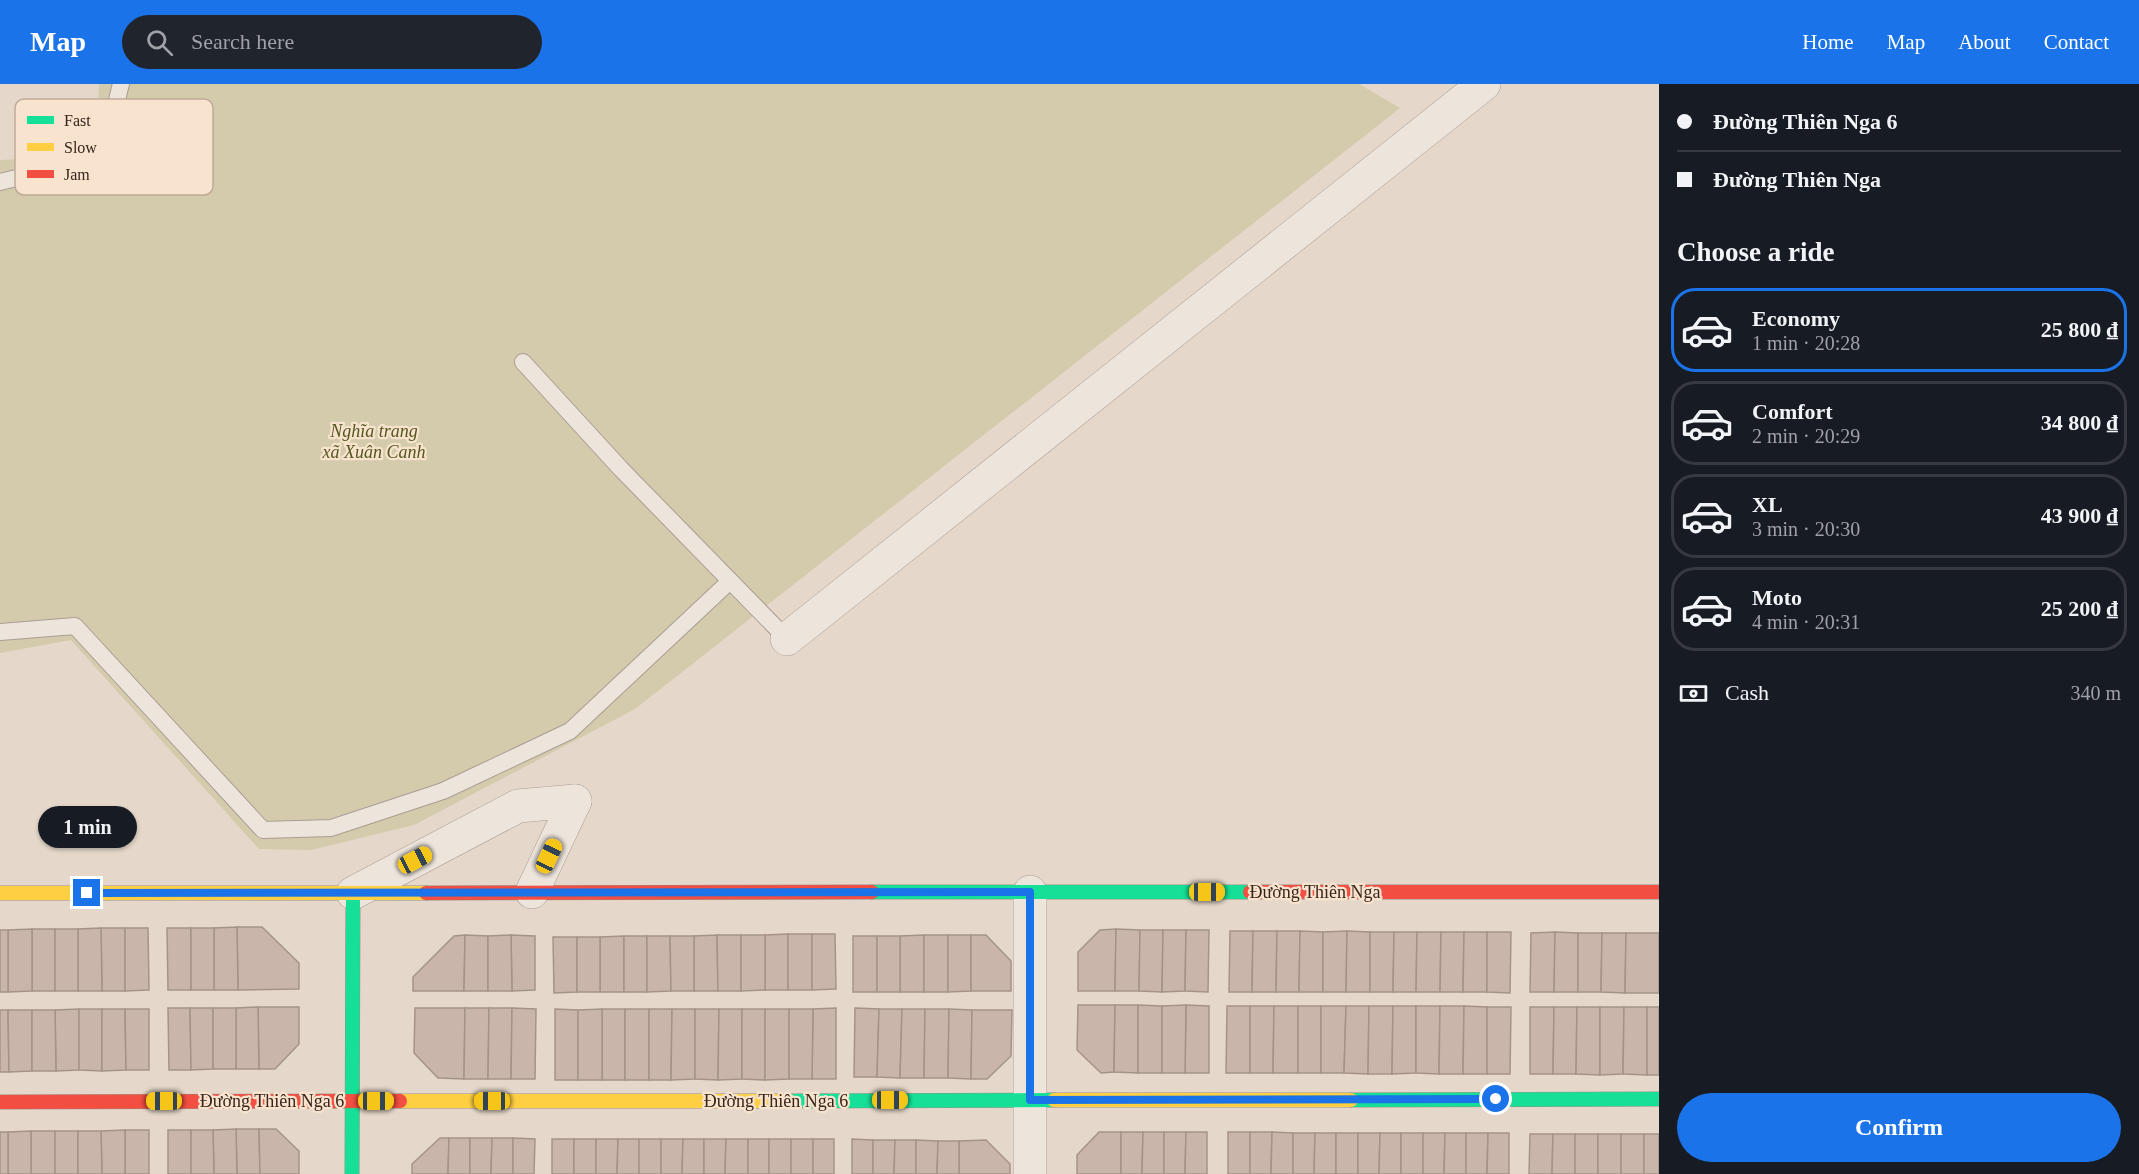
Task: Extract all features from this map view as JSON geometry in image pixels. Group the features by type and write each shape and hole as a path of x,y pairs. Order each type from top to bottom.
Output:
{"street":[{"path":"787,639 1484,84"},
{"path":"352,1174 353,893 518,806 574,801 531,892"},
{"path":"1030,892 1030,1174"},
{"name":"Đường Thiên Nga","path":"0,893 1659,892"},
{"name":"Đường Thiên Nga 6","path":"0,1102 1659,1099"}],"lane":[{"path":"117,99 121,84"},
{"path":"0,182 15,179"},
{"path":"523,362 621,469 787,639"},
{"path":"0,632 75,626 263,830 331,828 443,791 570,731 730,581"}],"green space":[{"name":"Nghĩa trang xã Xuân Canh","path":"99,84 1359,84 1400,108 635,709 414,825 311,850 259,849 71,640 0,653 0,160 15,159 15,195 213,195 213,99 98,99"}],"building":[{"path":"237,927 262,927 299,963 299,989 238,990"},
{"path":"237,927 238,990 214,990 214,928"},
{"path":"101,928 125,928 125,991 102,991"},
{"path":"101,928 102,991 78,991 78,929"},
{"path":"125,928 148,928 149,990 125,991"},
{"path":"167,928 191,928 191,990 168,990"},
{"path":"191,928 214,928 214,990 191,990"},
{"path":"32,929 55,929 55,991 32,991"},
{"path":"32,929 32,991 8,992 8,930"},
{"path":"55,929 78,929 78,991 55,991"},
{"path":"1116,929 1115,991 1078,991 1078,952 1100,930"},
{"path":"1116,929 1140,930 1139,991 1115,991"},
{"path":"0,930 8,930 8,992 0,992"},
{"path":"1140,930 1163,930 1162,992 1139,991"},
{"path":"1163,930 1186,930 1185,991 1162,992"},
{"path":"1186,930 1209,930 1208,992 1185,991"},
{"path":"1230,931 1253,931 1252,992 1229,992"},
{"path":"1253,931 1277,931 1276,992 1252,992"},
{"path":"1277,931 1300,931 1299,992 1276,992"},
{"path":"1300,931 1323,932 1323,992 1299,992"},
{"path":"1347,931 1346,992 1323,992 1323,932"},
{"path":"1347,931 1370,932 1370,992 1346,992"},
{"path":"1370,932 1394,932 1393,992 1370,992"},
{"path":"1394,932 1417,932 1416,992 1393,992"},
{"path":"1417,932 1441,932 1440,992 1416,992"},
{"path":"1441,932 1464,932 1463,992 1440,992"},
{"path":"1464,932 1487,932 1487,992 1463,992"},
{"path":"1487,932 1511,932 1510,993 1487,992"},
{"path":"1555,932 1554,992 1530,992 1531,933"},
{"path":"1555,932 1578,933 1578,992 1554,992"},
{"path":"1578,933 1602,933 1601,992 1578,992"},
{"path":"1602,933 1626,933 1625,993 1601,992"},
{"path":"1626,933 1659,933 1659,993 1625,993"},
{"path":"788,934 788,990 765,990 765,935"},
{"path":"788,934 812,934 812,990 788,990"},
{"path":"812,934 835,934 836,989 812,990"},
{"path":"465,935 464,991 413,991 413,977 454,936"},
{"path":"465,935 488,936 488,991 464,991"},
{"path":"511,935 535,936 535,990 512,991"},
{"path":"511,935 512,991 488,991 488,936"},
{"path":"717,935 718,991 694,991 694,936"},
{"path":"717,935 741,935 741,991 718,991"},
{"path":"741,935 765,935 765,990 741,991"},
{"path":"924,935 924,992 900,992 900,936"},
{"path":"924,935 948,935 948,992 924,992"},
{"path":"948,935 971,935 971,991 948,992"},
{"path":"971,935 986,935 1011,961 1011,991 971,991"},
{"path":"624,936 624,992 600,992 600,937"},
{"path":"624,936 647,936 647,992 624,992"},
{"path":"647,936 670,936 671,991 647,992"},
{"path":"670,936 694,936 694,991 671,991"},
{"path":"853,936 877,936 877,992 853,992"},
{"path":"877,936 900,936 900,992 877,992"},
{"path":"553,937 577,937 577,992 554,993"},
{"path":"577,937 600,937 600,992 577,992"},
{"path":"1078,1005 1115,1005 1114,1072 1101,1073 1077,1050"},
{"path":"1115,1005 1138,1005 1138,1073 1114,1072"},
{"path":"1138,1005 1162,1006 1162,1073 1138,1073"},
{"path":"1186,1005 1209,1006 1209,1073 1185,1073"},
{"path":"1186,1005 1185,1073 1162,1073 1162,1006"},
{"path":"1227,1006 1250,1006 1250,1073 1226,1073"},
{"path":"1250,1006 1274,1006 1273,1073 1250,1073"},
{"path":"1274,1006 1298,1006 1298,1073 1273,1073"},
{"path":"1298,1006 1321,1006 1321,1073 1298,1073"},
{"path":"1321,1006 1346,1006 1344,1073 1321,1073"},
{"path":"1346,1006 1369,1006 1368,1074 1344,1073"},
{"path":"1369,1006 1393,1006 1392,1074 1368,1074"},
{"path":"1393,1006 1416,1006 1416,1073 1392,1074"},
{"path":"1416,1006 1440,1006 1439,1074 1416,1073"},
{"path":"1440,1006 1464,1006 1463,1074 1439,1074"},
{"path":"1464,1006 1487,1007 1487,1074 1463,1074"},
{"path":"258,1007 299,1007 299,1044 275,1069 259,1069"},
{"path":"258,1007 259,1069 236,1069 236,1008"},
{"path":"1487,1007 1511,1007 1510,1074 1487,1074"},
{"path":"1530,1007 1554,1007 1553,1074 1530,1074"},
{"path":"1554,1007 1577,1007 1576,1074 1553,1074"},
{"path":"1577,1007 1600,1007 1600,1075 1576,1074"},
{"path":"1600,1007 1624,1007 1623,1074 1600,1075"},
{"path":"1624,1007 1647,1007 1647,1075 1623,1074"},
{"path":"1647,1007 1659,1007 1659,1075 1647,1075"},
{"path":"168,1008 190,1008 191,1070 169,1070"},
{"path":"190,1008 213,1008 213,1069 191,1070"},
{"path":"213,1008 236,1008 236,1069 213,1069"},
{"path":"415,1008 465,1008 464,1079 438,1078 414,1053"},
{"path":"465,1008 489,1008 488,1079 464,1079"},
{"path":"489,1008 512,1008 511,1079 488,1079"},
{"path":"512,1008 536,1009 535,1079 511,1079"},
{"path":"836,1008 836,1079 812,1079 813,1009"},
{"path":"855,1008 879,1009 877,1077 854,1077"},
{"path":"79,1009 79,1070 56,1071 55,1010"},
{"path":"79,1009 102,1009 102,1071 79,1070"},
{"path":"102,1009 125,1009 126,1070 102,1071"},
{"path":"125,1009 149,1009 149,1070 126,1070"},
{"path":"555,1009 578,1010 578,1080 555,1080"},
{"path":"602,1009 625,1009 625,1080 602,1080"},
{"path":"602,1009 602,1080 578,1080 578,1010"},
{"path":"625,1009 649,1009 649,1080 625,1080"},
{"path":"649,1009 672,1009 671,1080 649,1080"},
{"path":"672,1009 695,1009 695,1079 671,1080"},
{"path":"695,1009 719,1009 718,1080 695,1079"},
{"path":"719,1009 742,1009 742,1079 718,1080"},
{"path":"742,1009 765,1009 765,1080 742,1079"},
{"path":"765,1009 789,1009 789,1079 765,1080"},
{"path":"789,1009 813,1009 812,1079 789,1079"},
{"path":"879,1009 902,1009 900,1078 877,1077"},
{"path":"902,1009 925,1009 924,1078 900,1078"},
{"path":"925,1009 949,1009 948,1078 924,1078"},
{"path":"949,1009 972,1010 971,1079 948,1078"},
{"path":"0,1010 8,1010 9,1072 0,1072"},
{"path":"8,1010 32,1010 32,1071 9,1072"},
{"path":"32,1010 55,1010 56,1071 32,1071"},
{"path":"972,1010 1012,1010 1011,1056 987,1079 971,1079"},
{"path":"236,1129 259,1129 260,1174 237,1174"},
{"path":"236,1129 237,1174 214,1174 213,1130"},
{"path":"259,1129 276,1129 299,1151 299,1174 260,1174"},
{"path":"125,1130 149,1130 149,1174 125,1174"},
{"path":"125,1130 125,1174 102,1174 101,1131"},
{"path":"168,1130 191,1130 191,1174 168,1174"},
{"path":"191,1130 213,1130 214,1174 191,1174"},
{"path":"31,1131 55,1131 55,1174 31,1174"},
{"path":"31,1131 31,1174 8,1174 8,1132"},
{"path":"55,1131 78,1131 78,1174 55,1174"},
{"path":"78,1131 101,1131 102,1174 78,1174"},
{"path":"0,1132 8,1132 8,1174 0,1174"},
{"path":"1099,1132 1121,1132 1121,1174 1077,1174 1077,1155"},
{"path":"1121,1132 1143,1132 1142,1174 1121,1174"},
{"path":"1143,1132 1164,1132 1164,1174 1142,1174"},
{"path":"1164,1132 1186,1132 1185,1174 1164,1174"},
{"path":"1186,1132 1207,1132 1207,1174 1185,1174"},
{"path":"1228,1132 1250,1132 1250,1174 1228,1174"},
{"path":"1250,1132 1272,1132 1271,1174 1250,1174"},
{"path":"1272,1132 1293,1133 1293,1174 1271,1174"},
{"path":"1293,1133 1315,1133 1314,1174 1293,1174"},
{"path":"1315,1133 1336,1133 1336,1174 1314,1174"},
{"path":"1336,1133 1358,1133 1358,1174 1336,1174"},
{"path":"1358,1133 1380,1133 1379,1174 1358,1174"},
{"path":"1380,1133 1401,1133 1401,1174 1379,1174"},
{"path":"1401,1133 1423,1133 1423,1174 1401,1174"},
{"path":"1423,1133 1445,1133 1444,1174 1423,1174"},
{"path":"1445,1133 1466,1133 1466,1174 1444,1174"},
{"path":"1466,1133 1488,1133 1487,1174 1466,1174"},
{"path":"1488,1133 1509,1133 1509,1174 1487,1174"},
{"path":"1530,1134 1553,1134 1552,1174 1529,1174"},
{"path":"1553,1134 1575,1134 1575,1174 1552,1174"},
{"path":"1575,1134 1598,1134 1598,1174 1575,1174"},
{"path":"1598,1134 1621,1134 1621,1174 1598,1174"},
{"path":"1621,1134 1644,1134 1644,1174 1621,1174"},
{"path":"1644,1134 1659,1134 1659,1174 1644,1174"},
{"path":"440,1138 449,1138 448,1174 412,1174 412,1164"},
{"path":"449,1138 470,1138 470,1174 448,1174"},
{"path":"470,1138 492,1138 491,1174 470,1174"},
{"path":"492,1138 513,1138 513,1174 491,1174"},
{"path":"513,1138 535,1139 534,1174 513,1174"},
{"path":"552,1139 574,1139 574,1174 552,1174"},
{"path":"574,1139 596,1139 596,1174 574,1174"},
{"path":"596,1139 618,1139 617,1174 596,1174"},
{"path":"618,1139 639,1139 639,1174 617,1174"},
{"path":"639,1139 661,1139 661,1174 639,1174"},
{"path":"661,1139 683,1139 682,1174 661,1174"},
{"path":"683,1139 704,1139 704,1174 682,1174"},
{"path":"704,1139 726,1139 725,1174 704,1174"},
{"path":"726,1139 748,1139 748,1174 725,1174"},
{"path":"748,1139 769,1139 769,1174 748,1174"},
{"path":"769,1139 791,1139 791,1174 769,1174"},
{"path":"791,1139 813,1139 813,1174 791,1174"},
{"path":"813,1139 834,1139 834,1174 813,1174"},
{"path":"852,1139 873,1140 873,1174 852,1174"},
{"path":"873,1140 895,1140 894,1174 873,1174"},
{"path":"895,1140 916,1140 916,1174 894,1174"},
{"path":"916,1140 938,1141 937,1174 916,1174"},
{"path":"986,1140 1010,1164 1010,1174 959,1174 959,1141"},
{"path":"938,1141 959,1141 959,1174 937,1174"}],"traffic: fast":[{"path":"872,892 1250,892"},
{"path":"352,1174 353,893"},
{"path":"1351,1100 1659,1099"},
{"path":"789,1101 1054,1100"}],"traffic: slow":[{"path":"0,893 426,893"},
{"path":"1054,1100 1351,1100"},
{"path":"400,1101 789,1101"}],"traffic: jam":[{"path":"426,893 872,892"},
{"path":"1250,892 1659,892"},
{"path":"0,1102 400,1101"}],"route":[{"path":"87,893 1030,892 1030,1100 1496,1099"}]}
